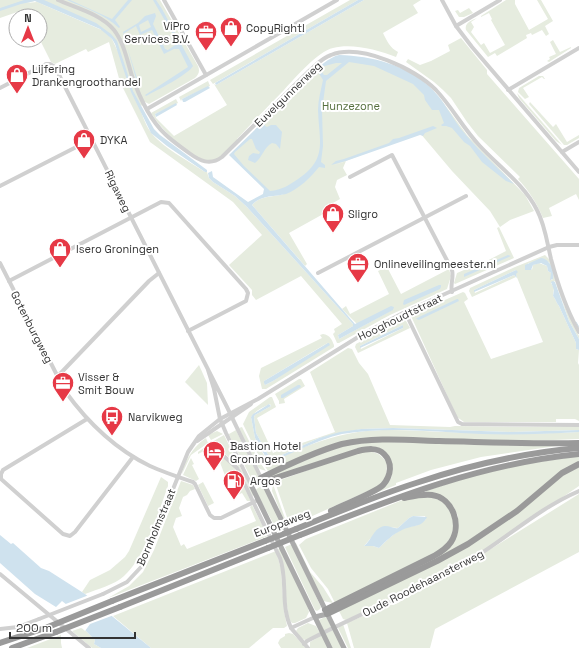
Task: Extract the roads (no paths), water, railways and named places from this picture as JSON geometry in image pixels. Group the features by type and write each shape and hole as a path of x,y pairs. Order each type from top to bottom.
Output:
{"highway":[{"path":"262,480 319,452 342,444 359,441 391,440 526,444 579,443"},
{"name":"Europaweg","path":"0,643 48,626 415,483 451,472 520,456 579,448"},
{"path":"262,480 362,450 378,450 387,458 390,465 390,471 386,481 381,486 308,524"},
{"name":"Europaweg","path":"12,648 120,607 370,507 481,471 521,462 579,454"},
{"path":"326,612 438,561 468,544 508,518 559,476 579,464"},
{"path":"326,612 434,556 446,548 452,541 455,533 455,517 451,509 442,499 433,495 421,495 370,507"}],"main road":[{"path":"330,648 256,501 251,485 262,480 344,648"},
{"path":"315,617 326,612"}],"street":[{"name":"Euvelgunnerweg","path":"58,0 98,18 105,22 114,31 120,40 138,91 156,124 171,140 202,161 213,162 222,157 309,71 327,57 336,53 370,55 384,59 416,74 434,89 479,144 525,190 538,212 561,293 579,332"},
{"path":"164,0 206,75"},
{"path":"147,109 337,0"},
{"path":"442,0 456,26 472,47 579,172"},
{"path":"456,26 500,0"},
{"path":"508,90 579,48"},
{"name":"Rigaweg","path":"0,88 44,65 48,64 55,67 231,415 262,480"},
{"path":"0,186 92,139"},
{"path":"562,152 579,142"},
{"path":"350,177 392,155 426,217 452,270 452,292"},
{"path":"318,274 466,196"},
{"path":"9,281 162,202 169,203 247,290 248,295 246,301 188,331"},
{"name":"Hooghoudtstraat","path":"222,424 231,415 349,342 405,312 549,247 557,245 579,245"},
{"name":"Gotenburgweg","path":"0,263 57,377 65,391 87,419 101,433 133,457 151,467 177,477"},
{"path":"57,377 149,281 159,273"},
{"path":"405,312 458,422 462,424 579,425"},
{"name":"Rigaweg","path":"208,370 214,388 220,419 251,485"},
{"name":"Bornholmstraat","path":"0,629 18,627 103,594 127,582 133,577 142,566 188,452 203,432 220,419 231,415"},
{"path":"87,419 3,470 1,474 2,479 63,534 70,536 75,532 133,457"},
{"name":"Bornholmstraat","path":"193,444 222,424"},
{"path":"216,449 237,468 256,501 281,561 287,618 291,628 308,648"},
{"name":"Bornholmstraat","path":"177,477 195,484 210,515 214,518 221,518 256,501"},
{"name":"Oude Roodehaansterweg","path":"304,644 322,633 416,588 468,561 550,507 579,490"},
{"path":"0,574 89,648"},
{"path":"291,628 315,617"}],"water":[{"path":"24,0 44,0 96,23 111,34 117,41 133,91 154,129 207,170 207,172 167,146 151,133 131,92 115,44 112,39 100,29 35,1 0,11 0,8"},
{"path":"67,0 112,19 128,0 132,0 115,20 120,27 119,28 101,15"},
{"path":"153,0 156,0 193,66 179,78 146,96 145,95 188,67 179,49 174,49 164,54 152,30 140,35 136,26 123,34 123,32 138,23 145,16 155,13 156,16 153,24 165,49 168,50 178,43","holes":["148,20 151,27 141,32 139,25"]},
{"path":"358,0 364,0 216,85 215,83"},
{"path":"127,47 137,78 136,79"},
{"path":"339,55 364,57 389,63 412,74 432,89 467,136 514,184 506,181 482,162 470,146 464,142 452,128 442,126 441,125 444,123 439,110 432,110 425,100 424,95 413,84 374,66 349,62 326,81 322,110 323,146 321,162 325,165 325,168 319,167 313,174 291,192 259,199 252,205 355,324 391,306 394,307 393,310 339,339 338,335 353,326 353,324 247,207 235,196 213,182 209,178 208,173 212,171 213,177 248,202 263,194 264,189 229,155 270,115 271,117 265,126 276,125 282,132 280,149 276,144 272,143 267,147 255,163 248,160 249,156 253,153 259,154 260,152 256,149 252,139 250,139 234,154 244,166 270,191 285,187 308,172 318,157 320,149 318,106 323,80 318,72 316,72 277,110 275,109 315,70","holes":["342,63 327,75 324,75 320,69 321,67"]},
{"path":"208,86 210,88 183,102 182,99"},
{"path":"176,103 177,105 156,117 155,114"},
{"path":"433,126 437,128 425,133 423,136 420,135 331,165 336,161 389,143 393,139"},
{"path":"508,255 511,256 464,277 464,274"},
{"path":"541,258 547,261 551,266 553,279 550,280 551,273 548,271 547,266 541,263 533,265 531,270 525,270 525,265"},
{"path":"516,270 518,272 516,274 517,278 514,275 474,292 474,290"},
{"path":"551,282 555,282 569,321 579,339 579,350 576,349 576,343 553,296 554,290"},
{"path":"441,285 440,289 404,305 403,304 404,300"},
{"path":"457,299 459,301 419,320 416,319 417,318"},
{"path":"403,325 403,328 360,348 360,346"},
{"path":"328,343 330,345 265,385 264,381"},
{"path":"298,385 301,387 281,398 281,395"},
{"path":"269,404 271,406 254,417 256,433 271,460 319,438 340,432 361,429 393,428 512,432 579,430 579,432 543,434 482,434 412,430 376,430 342,434 332,437 269,463 255,438 251,417 253,414"},
{"path":"413,516 427,517 425,521 419,525 405,528 387,540 379,548 364,546 381,527 385,526 398,528"},
{"path":"0,535 11,544 13,543 41,568 49,571 85,594 151,648 101,648 94,644 95,640 85,630 90,623 62,601 56,607 35,594 0,563"}],"waterway":[{"path":"576,322 579,327"}],"place":[{"name":"CopyRight!","path":"231,48"},
{"name":"ViPro Services B.V.","path":"206,52"},
{"name":"Lijfering Drankengroothandel","path":"17,94"},
{"name":"DYKA","path":"84,160"},
{"name":"Sligro","path":"333,234"},
{"name":"Isero Groningen","path":"60,268"},
{"name":"Onlineveilingmeester.nl","path":"358,284"},
{"name":"Visser & Smit Bouw","path":"63,402"},
{"name":"Narvikweg","path":"112,436"},
{"name":"Bastion Hotel Groningen","path":"214,472"},
{"name":"Argos","path":"234,500"}],"park label":[{"name":"Hunzezone","path":"351,106"}]}
